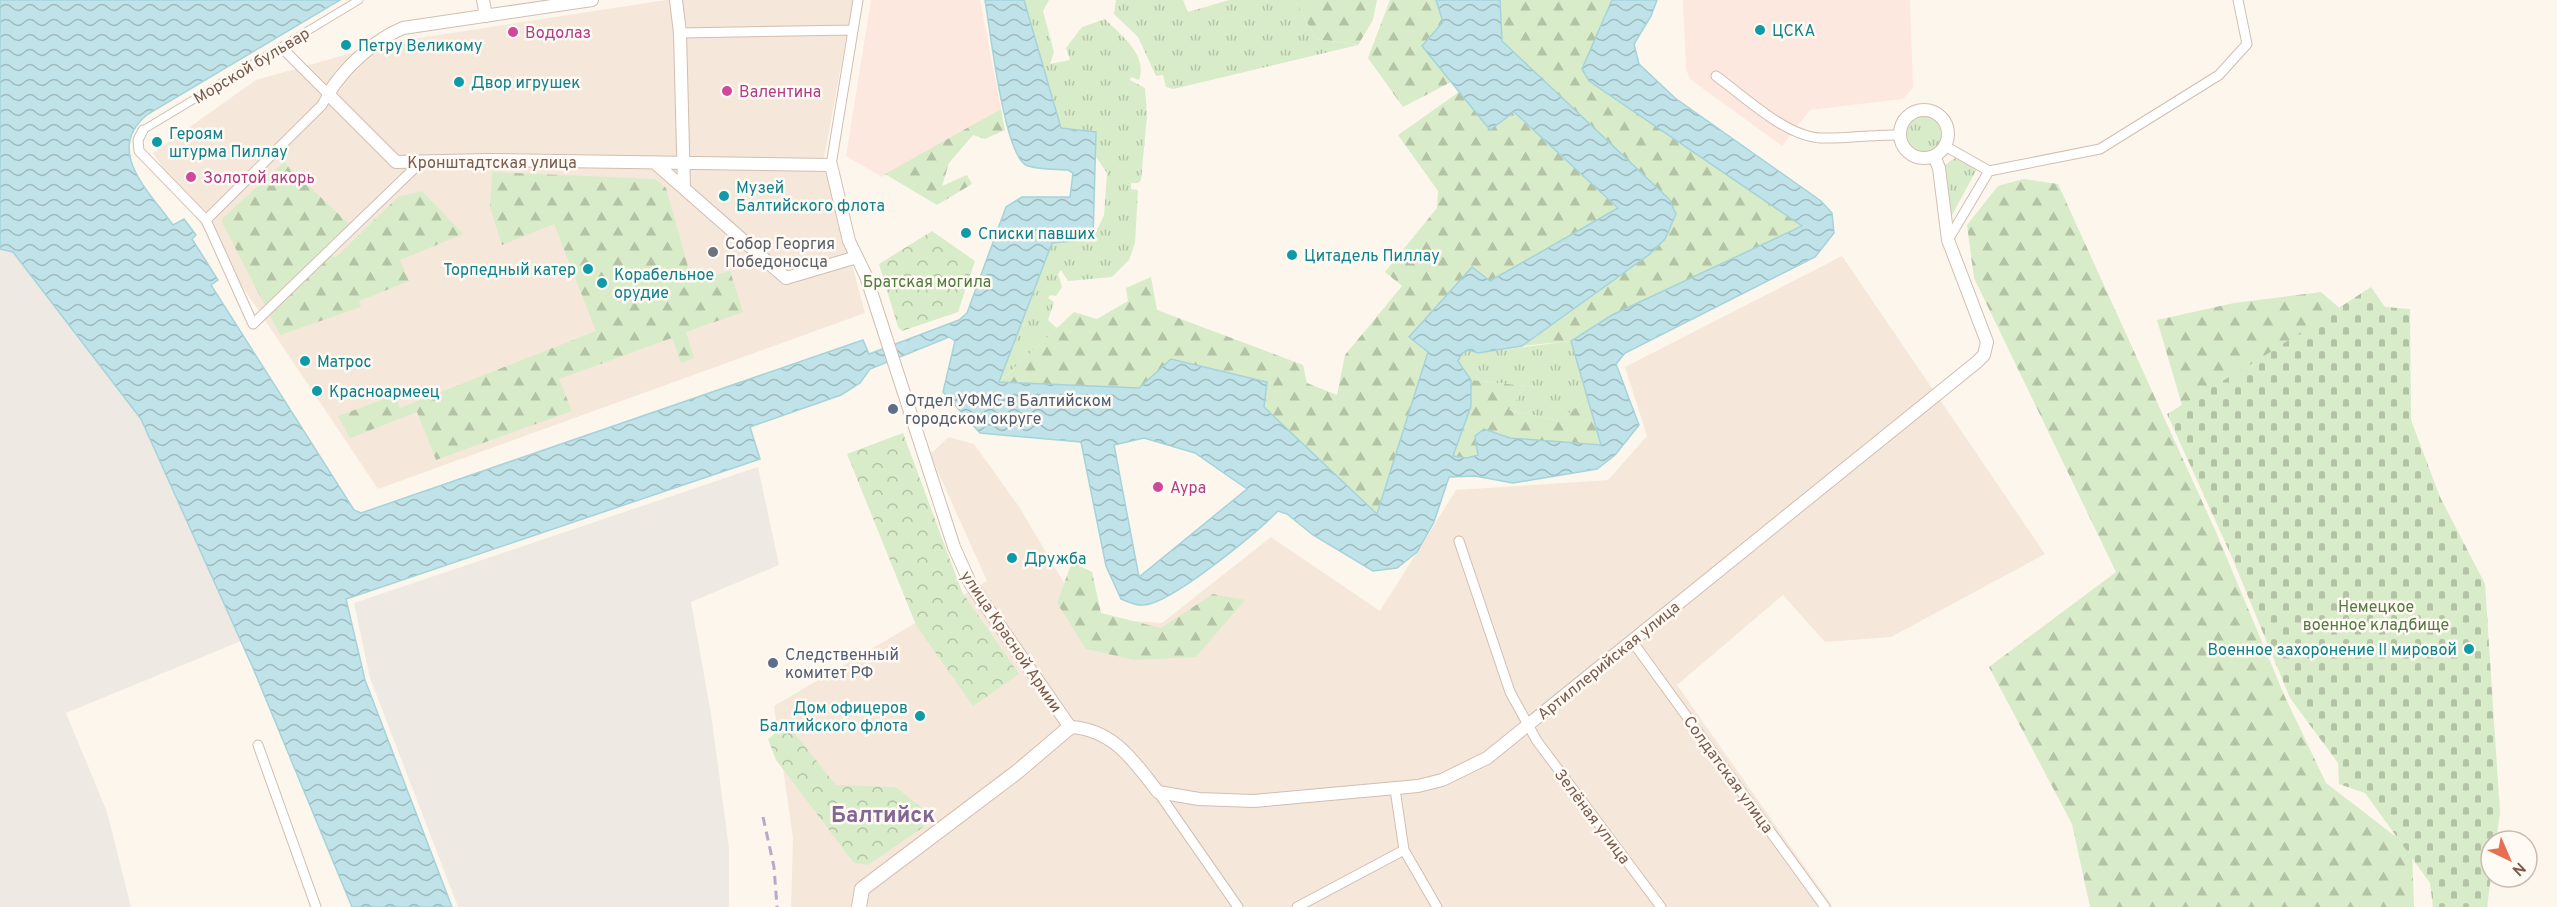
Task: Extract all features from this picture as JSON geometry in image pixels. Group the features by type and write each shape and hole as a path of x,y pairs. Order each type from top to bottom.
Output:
{"main road":[{"path":"859,907 862,889 1017,772 1070,727"}],"street":[{"name":"Морской бульвар","path":"143,130 359,0"},
{"path":"483,0 486,16"},
{"path":"206,220 322,105 335,83 382,37 403,28 592,0"},
{"path":"676,0 680,33 684,188"},
{"name":"улица Красной Армии","path":"858,0 831,165 849,241 866,276 962,566 983,602 1070,727"},
{"path":"1945,146 1989,171 2100,149 2219,75 2247,44 2238,0"},
{"path":"680,33 853,30"},
{"path":"282,48 328,94"},
{"path":"1716,76 1788,128 1803,135 1820,138 1900,135"},
{"name":"Кронштадтская улица","path":"328,94 396,162 831,165"},
{"path":"1930,110 1945,120 1948,129 1945,146 1934,156 1925,158 1907,152 1900,135 1905,118 1912,112 1930,110"},
{"path":"143,130 138,140 139,151 206,220 253,324 422,161"},
{"name":"Артиллерийская улица","path":"1158,792 1199,799 1254,801 1395,789 1442,780 1487,758 1951,384 1984,355 1987,342 1948,240 1939,168 1934,156"},
{"path":"655,163 786,278 857,257"},
{"path":"1948,240 1989,171"},
{"name":"Зелёная улица","path":"1460,541 1510,692 1537,741 1656,904"},
{"name":"Солдатская улица","path":"1632,641 1825,907"},
{"path":"1070,727 1084,728 1113,740 1158,792 1238,907"},
{"path":"258,745 316,907"},
{"path":"1395,789 1404,850 1437,907"},
{"path":"1297,907 1404,850"}],"shaded area":[{"path":"666,0 853,0 824,159 865,313 378,489 153,153 256,80 387,43"},
{"path":"871,0 980,0 1001,109 882,177 846,156"},
{"path":"1683,0 1910,0 1913,87 1903,99 1810,110 1782,146 1691,80 1686,70"},
{"path":"0,249 13,252 141,419 241,641 66,713 107,812 131,907 0,907"},
{"path":"1842,256 2045,554 1891,637 1825,642 1783,595 1677,685 1833,907 791,907 793,838 774,706 987,581 930,454 949,437 974,444 1020,508 1084,617 1162,623 1271,537 1380,611 1456,490 1608,480 1647,436 1625,367"},
{"path":"758,467 779,565 691,602 711,714 729,848 729,907 458,907 370,678 354,603"}],"green space":[{"path":"1024,0 1049,0 1043,11 1054,52 1050,64 1070,60 1066,48 1082,27 1105,19 1131,46 1140,62 1139,80 1131,77 1130,80 1145,88 1147,116 1141,180 1138,183 1131,183 1131,189 1138,190 1135,243 1129,260 1112,277 1068,281 1061,270 1058,274 1062,287 1056,296 1050,295 1048,298 1054,302 1048,320 1057,328 999,382 1052,243 1093,239 1104,215 1107,173 1096,157 1096,132 1061,129"},
{"path":"1116,0 1183,0 1188,12 1229,0 1295,0 1316,39 1358,45 1173,89 1166,87 1163,75 1156,76 1138,37 1114,14"},
{"path":"1295,0 1377,0 1373,20 1358,45 1316,39"},
{"path":"1390,0 1436,0 1444,22 1423,48 1451,82 1403,107 1368,58"},
{"path":"1500,0 1612,0 1582,69 1589,81 1802,226 1612,315 1571,341 1522,346 1650,254 1594,128 1502,41"},
{"path":"1459,92 1490,130 1513,112 1619,209 1489,281 1473,267 1409,337 1428,352 1377,514 1264,407 1267,382 1139,388 999,382 1074,312 1097,319 1128,301 1126,288 1151,277 1157,310 1303,365 1307,383 1337,395 1345,355 1402,286 1385,272 1437,208 1438,191 1398,135"},
{"path":"1001,109 1005,130 985,139 973,135 949,163 942,186 967,175 972,184 937,205 885,174"},
{"path":"1924,113 1938,119 1944,133 1938,147 1924,153 1910,147 1904,133 1910,119"},
{"path":"1955,158 1977,169 1951,217 1945,165"},
{"path":"284,162 350,225 325,247 335,258 398,197 422,191 463,234 400,260 409,281 359,301 361,307 280,335 221,220"},
{"path":"492,172 655,179 666,188 692,281 730,271 743,312 686,332 694,358 681,363 672,338 559,379 572,411 436,460 417,412 350,438 338,416 395,395 400,408 596,331 554,224 502,245 490,208"},
{"path":"2023,179 2058,184 2216,532 2285,697 2326,783 2412,849 2414,907 2090,907 2072,824 1989,667 2116,572 1974,278 1967,225 1998,186"},
{"name":"Братская могила","path":"932,231 975,261 958,312 902,331 898,327 879,264"},
{"name":"Немецкое военное кладбище","path":"2371,287 2385,307 2410,309 2411,420 2440,497 2485,584 2500,813 2498,829 2479,829 2479,889 2489,889 2487,907 2433,907 2430,883 2365,793 2339,784 2338,763 2290,698 2231,555 2167,414 2258,360"},
{"path":"2321,292 2386,348 2186,419 2157,320 2234,303"},
{"path":"1571,341 1587,399 1559,421 1509,410 1526,386 1471,380 1458,361 1462,352 1469,350 1478,353"},
{"path":"1471,380 1526,386 1509,410 1559,421 1587,399 1601,446 1510,438 1484,429 1479,455 1467,458 1453,456 1471,406"},
{"path":"903,433 962,592 1019,674 973,706 916,625 847,454"},
{"path":"1072,562 1092,572 1101,613 1161,628 1213,594 1245,600 1196,657 1134,660 1086,649 1057,603"},
{"path":"787,724 836,785 896,787 935,819 868,865 854,863 776,760 768,739"}],"water":[{"path":"0,0 340,0 148,114 135,128 130,142 130,156 143,184 173,225 184,219 196,235 192,239 218,280 211,285 354,510 361,513 863,340 869,354 959,320 967,313 1006,207 1022,197 1070,197 1073,173 1068,170 1041,169 1026,165 1018,156 1005,116 985,0 1024,0 1061,128 1096,132 1093,239 1052,243 999,382 1139,388 1171,359 1267,382 1264,407 1377,514 1428,352 1409,337 1472,267 1490,281 1618,208 1514,112 1490,130 1422,46 1443,22 1436,0 1500,0 1502,41 1669,199 1676,214 1665,239 1650,254 1522,346 1478,353 1469,350 1462,353 1458,361 1471,380 1471,406 1453,456 1467,458 1478,455 1475,436 1484,429 1510,438 1601,445 1571,341 1612,315 1802,226 1589,81 1582,69 1612,0 1657,0 1651,16 1634,44 1639,64 1675,98 1821,201 1832,213 1834,233 1815,257 1625,353 1616,364 1639,425 1615,455 1597,469 1513,483 1475,476 1449,477 1434,522 1417,552 1397,568 1373,571 1313,535 1287,514 1278,511 1213,566 1173,593 1156,602 1143,605 1121,599 1106,566 1081,442 980,433 943,392 955,341 949,337 870,369 860,383 841,395 750,427 760,459 346,599 365,680 452,907 352,907 253,668 141,419 13,252 0,249","holes":["1144,438 1195,453 1247,489 1139,577 1114,445"]}],"railway":[{"path":"763,817 774,867 777,907"}],"place":[{"name":"ЦСКА","path":"1760,30"},
{"name":"Водолаз","path":"513,32"},
{"name":"Петру Великому","path":"346,45"},
{"name":"Двор игрушек","path":"459,82"},
{"name":"Валентина","path":"727,91"},
{"name":"Героям штурма Пиллау","path":"157,142"},
{"name":"Золотой якорь","path":"191,177"},
{"name":"Музей Балтийского флота","path":"724,196"},
{"name":"Списки павших","path":"966,233"},
{"name":"Собор Георгия Победоносца","path":"713,252"},
{"name":"Цитадель Пиллау","path":"1292,255"},
{"name":"Торпедный катер","path":"588,269"},
{"name":"Корабельное орудие","path":"602,283"},
{"name":"Матрос","path":"305,361"},
{"name":"Красноармеец","path":"317,391"},
{"name":"Отдел УФМС в Балтийском городском округе","path":"893,409"},
{"name":"Аура","path":"1158,487"},
{"name":"Дружба","path":"1012,558"},
{"name":"Военное захоронение II мировой","path":"2469,649"},
{"name":"Следственный комитет РФ","path":"773,663"},
{"name":"Дом офицеров Балтийского флота","path":"920,716"}],"district":[{"name":"Балтийск","path":"883,814"}]}
